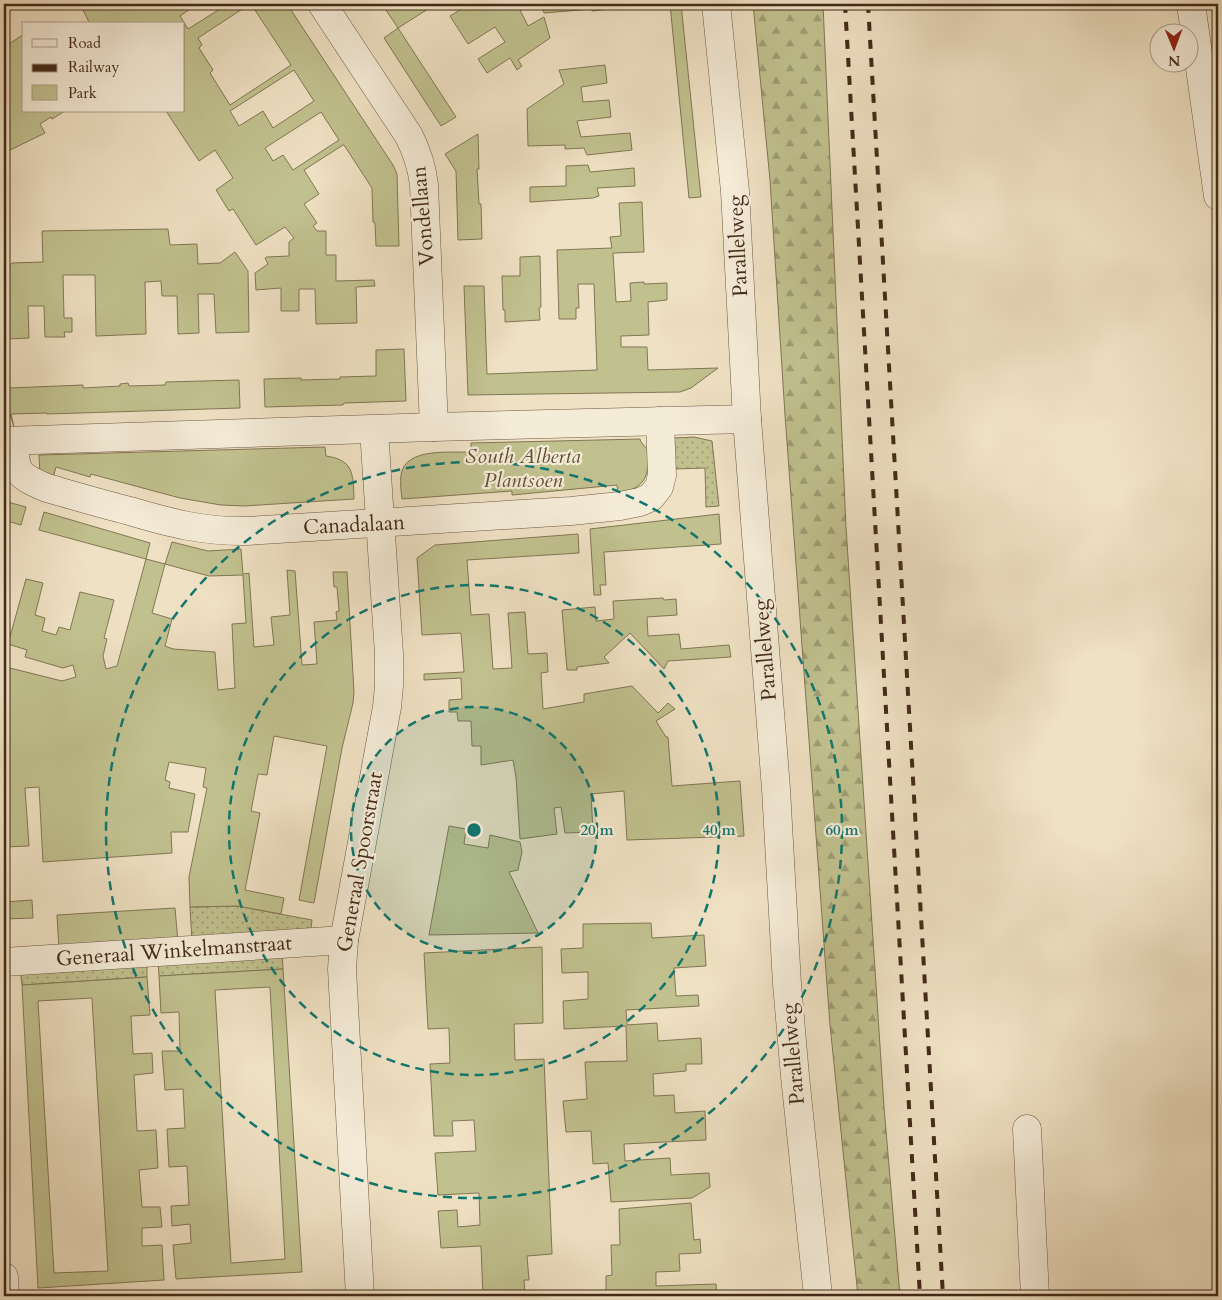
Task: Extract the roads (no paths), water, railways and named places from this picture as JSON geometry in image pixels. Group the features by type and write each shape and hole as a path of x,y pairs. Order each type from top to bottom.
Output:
{"street":[{"name":"Vondellaan","path":"322,4 409,136 422,166 434,427"},
{"name":"Parallelweg","path":"716,4 736,201 747,419 776,790 787,984 818,1296"},
{"path":"1191,4 1218,196"},
{"name":"Canadalaan","path":"660,421 662,475 659,487 651,497 640,502 571,511 225,532 172,523 31,482 17,468 9,441 434,427 660,421 747,419"},
{"name":"Generaal Spoorstraat","path":"360,1296 342,969 344,940 380,747 389,686 389,654 374,430"},
{"name":"Generaal Winkelmanstraat","path":"4,962 344,940"},
{"path":"1027,1129 1035,1296"},
{"path":"4,1277 5,1296"}],"railway":[{"path":"845,4 920,1296"},
{"path":"868,4 943,1296"}],"park label":[{"name":"South Alberta Plantsoen","path":"523,468"}]}
